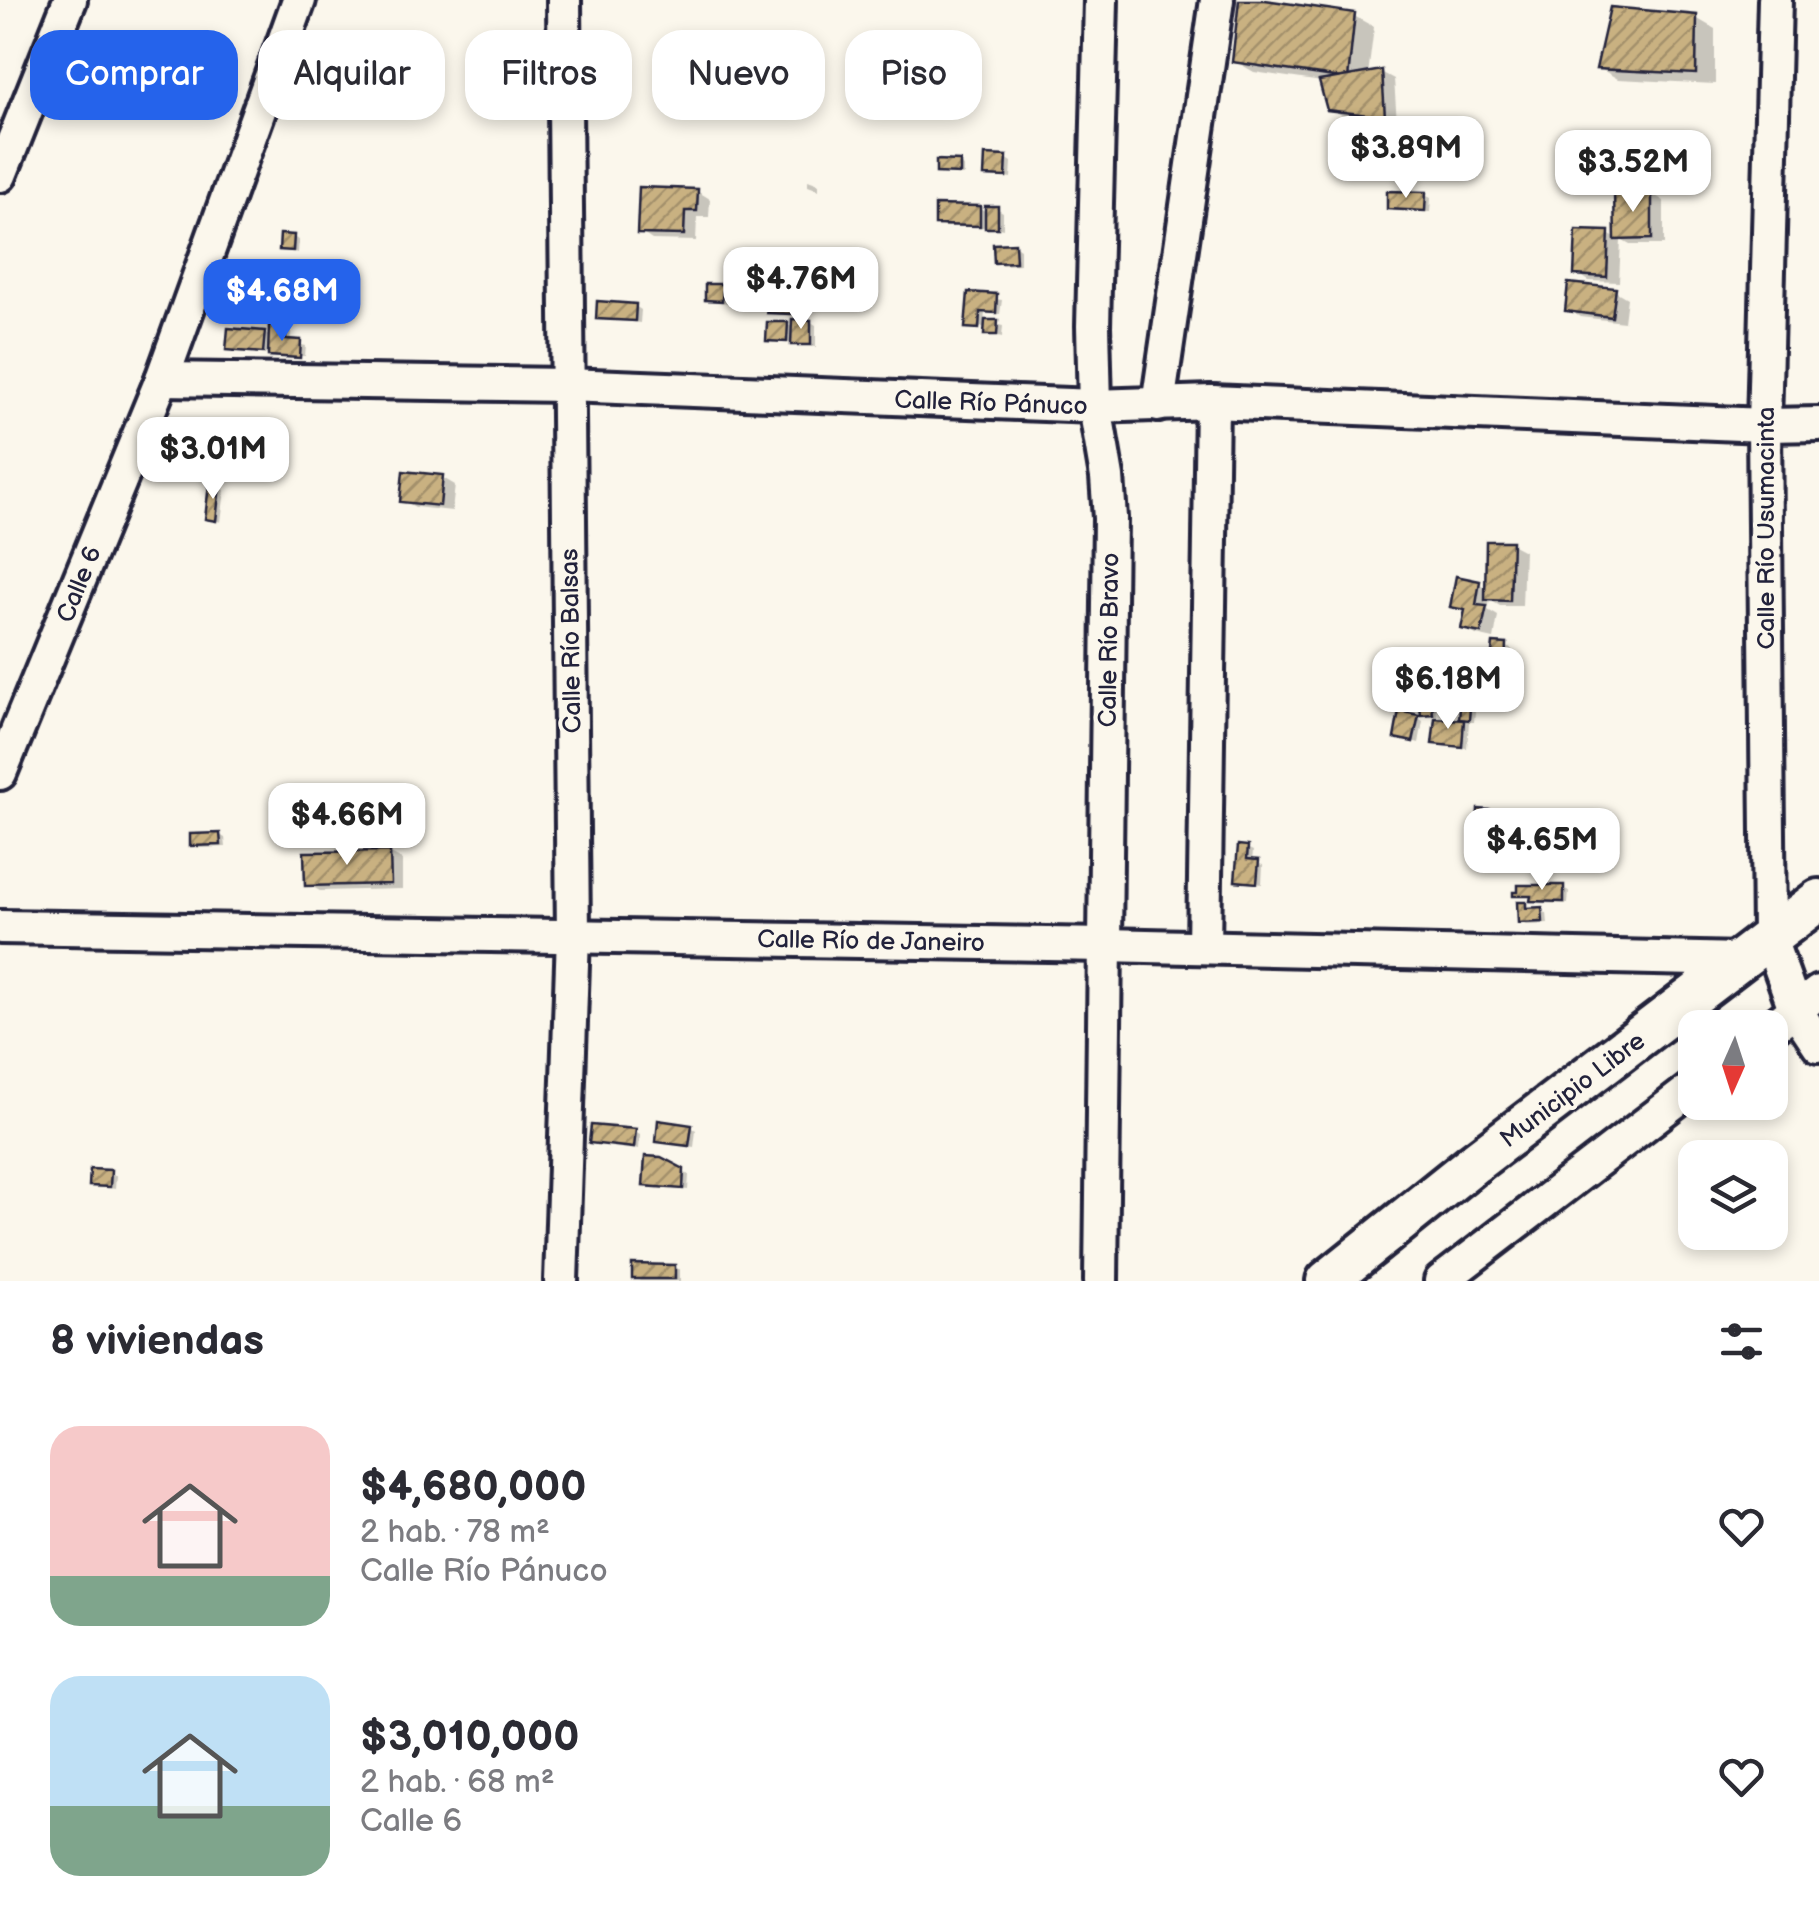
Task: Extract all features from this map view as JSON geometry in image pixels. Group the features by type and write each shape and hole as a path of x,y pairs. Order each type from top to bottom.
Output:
{"street":[{"path":"0,175 70,0"},
{"name":"Calle 6","path":"0,772 162,379 299,0"},
{"name":"Calle Río Balsas","path":"561,1281 574,935 564,0"},
{"name":"Calle Río Bravo","path":"1101,0 1093,326 1096,406 1110,518 1101,1281"},
{"path":"1158,404 1217,0"},
{"name":"Calle Río Usumacinta","path":"1775,0 1755,948 1819,1045"},
{"name":"Calle Río Pánuco","path":"162,379 567,385 1096,406 1212,402 1819,424"},
{"path":"1204,947 1212,402"},
{"name":"Municipio Libre","path":"1327,1281 1474,1162 1819,900"},
{"name":"Calle Río de Janeiro","path":"0,927 1204,947 1755,948"},
{"path":"1442,1281 1678,1099"}],"building":[{"path":"1239,0 1355,13 1348,79 1232,62"},
{"path":"1610,7 1697,15 1696,74 1596,69"},
{"path":"1382,70 1385,117 1327,110 1319,81"},
{"path":"1450,133 1464,133 1464,149 1450,149"},
{"path":"1573,134 1587,135 1586,156 1572,156"},
{"path":"985,155 1007,156 1006,177 984,176"},
{"path":"936,160 960,161 960,174 936,173"},
{"path":"1591,167 1611,167 1611,178 1592,178"},
{"path":"639,187 698,189 697,211 685,211 684,235 637,234"},
{"path":"1387,191 1426,192 1425,211 1387,209"},
{"path":"1614,191 1652,191 1652,239 1615,240"},
{"path":"935,205 980,206 980,226 935,225"},
{"path":"985,206 998,206 998,228 985,228"},
{"path":"1576,230 1609,231 1607,277 1574,275"},
{"path":"280,234 294,235 293,251 279,250"},
{"path":"1015,243 1016,262 994,263 993,244"},
{"path":"734,271 734,281 723,281 723,272"},
{"path":"745,273 764,273 764,293 746,293"},
{"path":"1568,283 1616,288 1612,317 1565,311"},
{"path":"705,284 723,284 722,301 705,300"},
{"path":"731,288 743,289 743,300 731,300"},
{"path":"968,292 997,294 996,313 980,312 979,329 965,328"},
{"path":"768,295 791,295 791,314 767,313"},
{"path":"597,301 636,304 635,321 596,319"},
{"path":"792,319 811,320 811,345 791,345"},
{"path":"985,320 998,320 997,335 984,335"},
{"path":"767,322 788,322 787,342 766,341"},
{"path":"269,325 286,326 286,339 301,340 300,358 268,356"},
{"path":"228,328 265,331 263,353 226,350"},
{"path":"403,471 443,475 440,506 400,502"},
{"path":"209,484 220,485 216,521 205,519"},
{"path":"1486,541 1512,541 1510,601 1485,600"},
{"path":"1456,576 1480,581 1476,605 1487,606 1481,633 1461,629 1465,610 1450,607"},
{"path":"1493,643 1507,644 1506,663 1491,662"},
{"path":"1431,696 1433,714 1421,715 1419,698"},
{"path":"1461,696 1471,696 1469,720 1459,719"},
{"path":"1399,711 1419,715 1413,742 1394,738"},
{"path":"1435,718 1464,720 1462,747 1432,744"},
{"path":"316,796 332,796 331,822 315,821"},
{"path":"1478,809 1500,811 1499,843 1476,839"},
{"path":"1536,812 1539,843 1517,844 1515,813"},
{"path":"220,833 221,845 190,846 190,834"},
{"path":"1238,845 1248,846 1247,859 1259,860 1257,883 1235,881"},
{"path":"390,851 391,884 305,886 304,852"},
{"path":"1518,885 1564,885 1564,902 1513,896"},
{"path":"1517,902 1526,902 1526,908 1542,907 1543,922 1518,923"},
{"path":"658,1120 692,1125 689,1146 656,1142"},
{"path":"591,1125 636,1129 634,1148 589,1143"},
{"path":"645,1156 661,1157 684,1169 683,1189 643,1186"},
{"path":"90,1169 111,1170 110,1187 89,1186"},
{"path":"632,1264 675,1265 675,1279 632,1279"}]}
